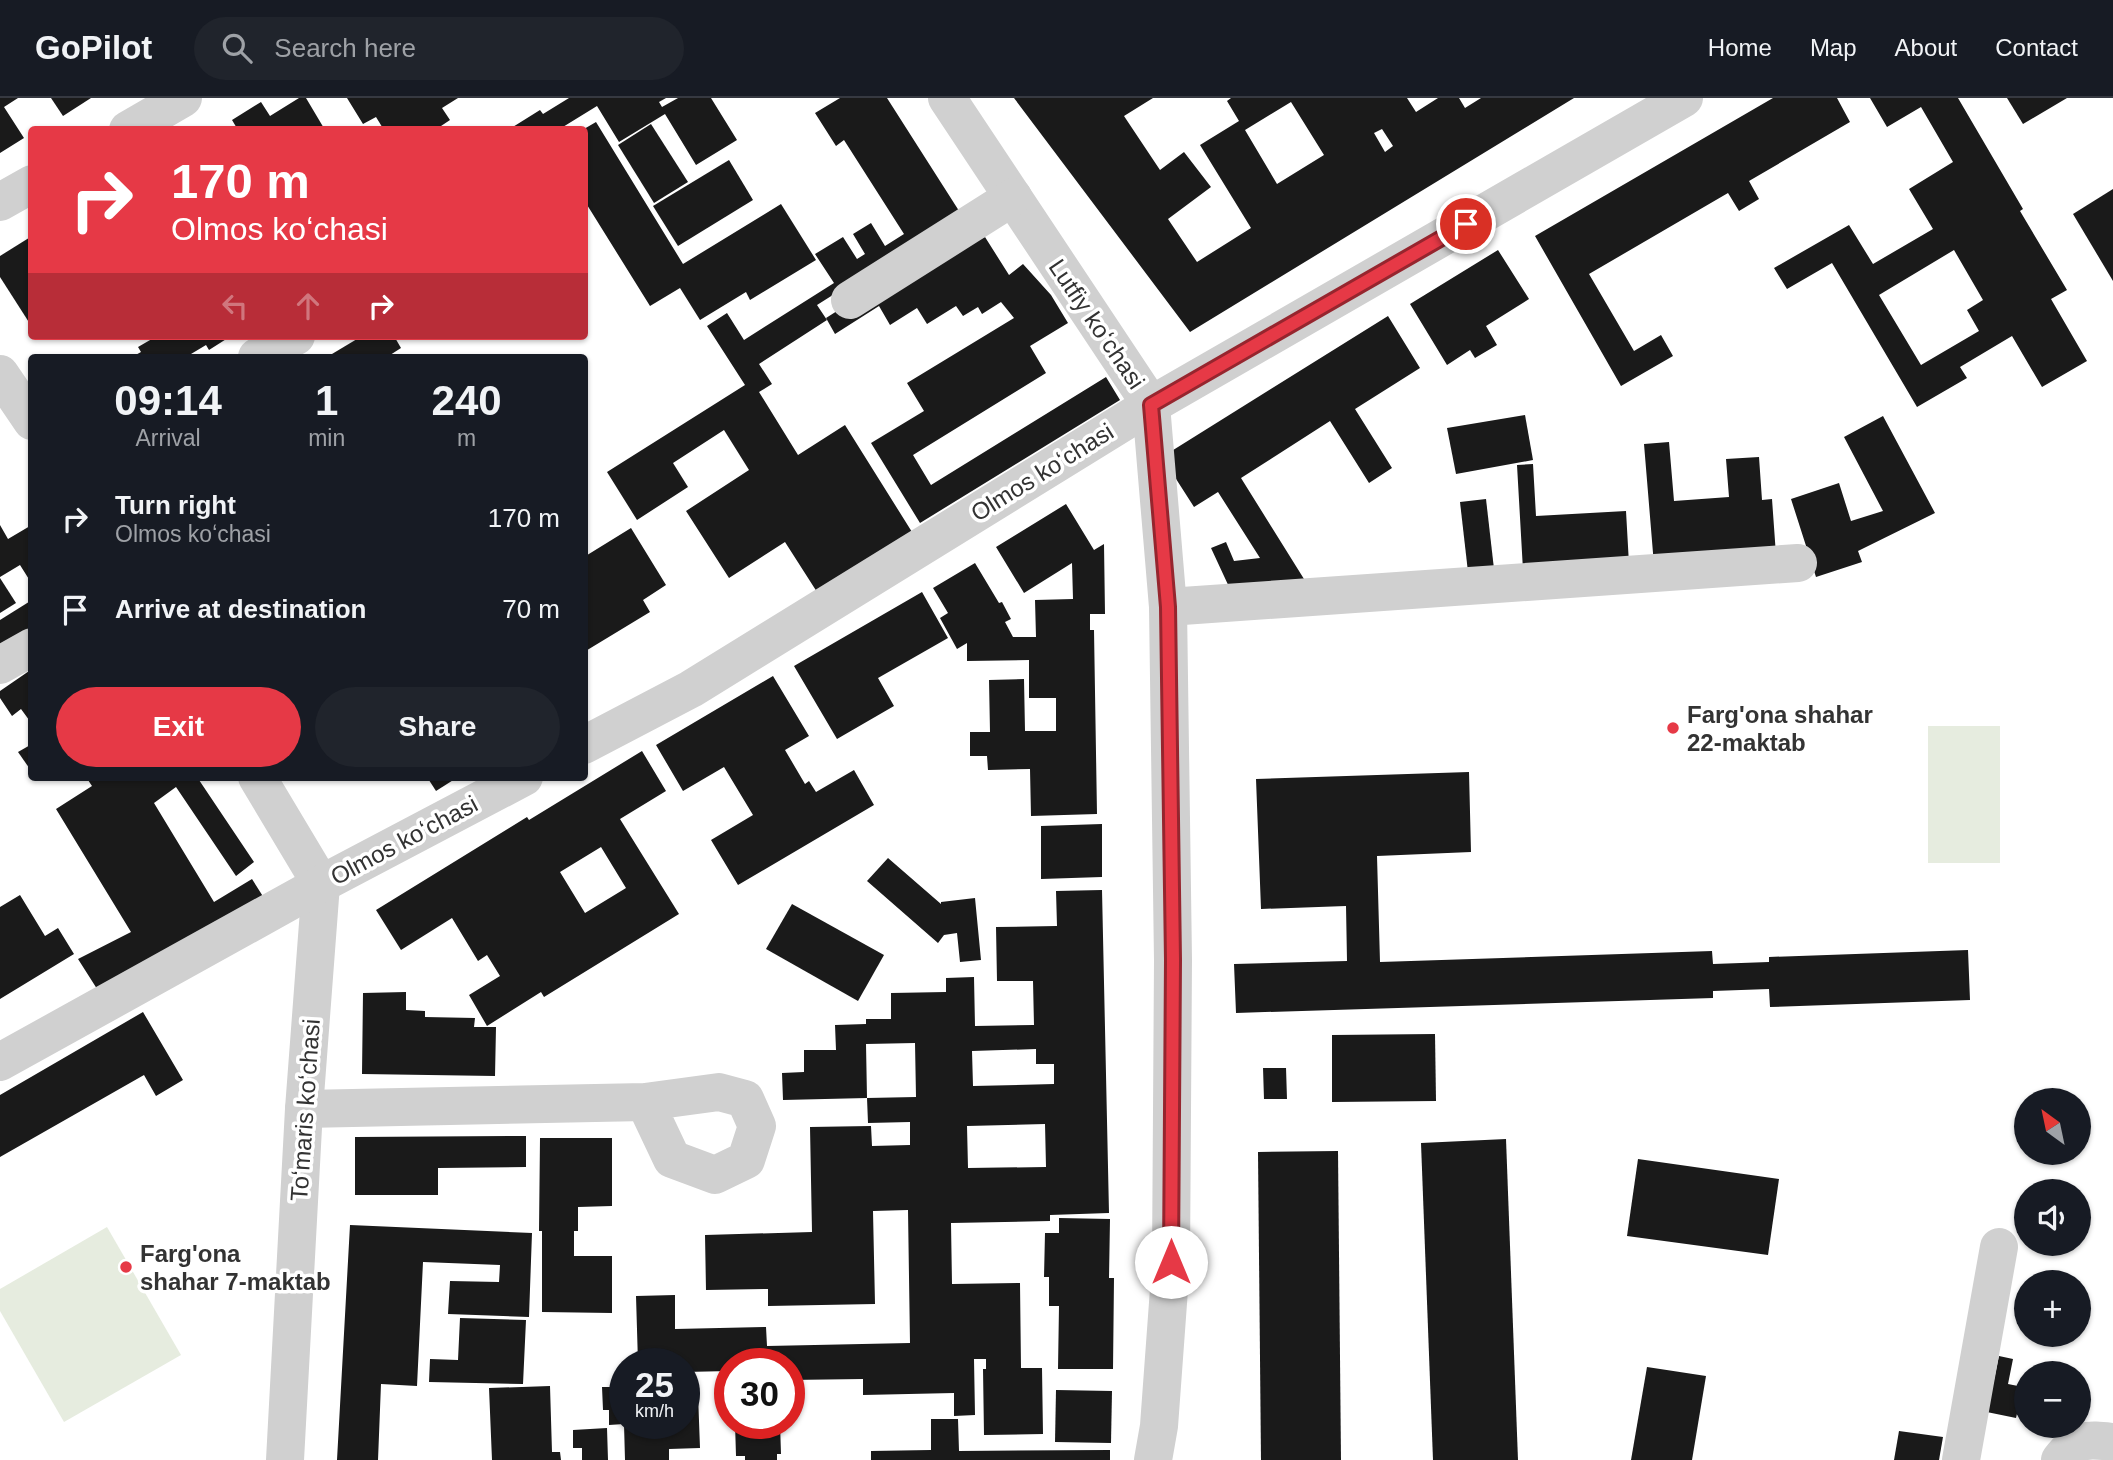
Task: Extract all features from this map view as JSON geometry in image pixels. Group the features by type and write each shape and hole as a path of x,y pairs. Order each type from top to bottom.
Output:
{"street":[{"path":"135,126 183,98"},
{"name":"Lutfiy koʻchasi","path":"947,98 1151,405 1168,607 1173,960 1171,1262 1159,1426 1153,1460"},
{"name":"Olmos koʻchasi","path":"588,743 691,689 1151,405 1684,98"},
{"path":"0,202 28,186"},
{"path":"850,300 1013,198"},
{"path":"0,374 28,415"},
{"path":"1168,607 1798,563"},
{"path":"0,665 28,649"},
{"path":"259,781 321,884"},
{"name":"Olmos koʻchasi","path":"0,1062 321,884 516,781"},
{"name":"Toʻmaris koʻchasi","path":"285,1460 304,1110 321,884"},
{"path":"304,1110 645,1102"},
{"path":"1961,1460 1999,1247"},
{"path":"2060,1460 2071,1446 2088,1439 2113,1442"}],"shaded area":[{"path":"1928,726 2000,726 2000,863 1928,863"},
{"path":"107,1227 181,1355 64,1422 0,1311 0,1289"}],"building":[{"path":"0,98 18,98 4,107 24,138 0,153"},
{"path":"51,98 91,98 63,116"},
{"path":"299,98 306,98 323,126 236,126 232,120 261,102 270,116"},
{"path":"347,98 458,98 442,108 450,120 441,126 382,126 376,117 363,124"},
{"path":"569,98 666,98 659,102 662,107 678,98 711,98 737,140 696,165 665,114 619,142 597,106 564,126 514,126 540,110 543,114"},
{"path":"840,98 887,98 961,214 817,305 827,320 759,364 772,384 759,392 798,455 845,425 912,532 817,592 785,542 729,578 686,511 749,470 724,430 673,463 688,487 637,520 607,472 745,385 707,326 727,313 744,340 834,283 815,254 843,237 857,259 865,254 853,234 871,223 885,246 904,234 844,140 836,146 815,113"},
{"path":"1014,98 1153,98 1124,116 1160,170 1184,152 1211,187 1168,219 1197,262 1251,228 1200,145 1239,121 1227,101 1231,98 1407,98 1416,112 1438,98 1459,98 1465,108 1481,98 1574,98 1190,332","holes":["1291,102 1324,155 1277,184 1245,130","1382,129 1393,146 1385,152 1374,133"]},
{"path":"1773,98 1837,98 1850,122 1749,181 1759,199 1739,211 1728,193 1589,274 1634,351 1661,335 1673,356 1621,386 1535,236"},
{"path":"1870,98 1958,98 2067,290 2051,299 2087,361 2042,387 2012,336 1960,367 1967,378 1917,407 1832,263 1787,289 1774,268 1849,225 1873,264 1933,229 1909,189 1953,162 1921,107 1887,127","holes":["1954,250 1983,300 1967,310 1979,331 1921,365 1879,295"]},
{"path":"2007,98 2067,98 2023,124"},
{"path":"596,122 683,264 781,204 816,260 750,300 746,292 700,320 680,288 650,306 588,206 588,127"},
{"path":"651,124 688,182 654,203 618,145"},
{"path":"729,160 753,200 678,246 653,206"},
{"path":"2113,189 2113,281 2073,214"},
{"path":"985,237 1009,275 1023,264 1051,295 1068,323 1030,346 1046,373 913,455 931,485 1106,377 1120,400 920,523 871,443 924,411 907,383 1014,318 1001,302 982,314 978,307 963,316 956,306 927,324 917,308 890,325 879,306 835,334 826,318 897,273"},
{"path":"28,238 28,321 0,277 0,256"},
{"path":"1498,250 1529,299 1486,326 1497,345 1475,358 1470,350 1447,365 1410,304"},
{"path":"1388,316 1420,368 1355,409 1392,468 1369,483 1330,421 1241,478 1304,579 1230,589 1211,548 1226,542 1234,561 1260,558 1218,492 1194,507 1162,457"},
{"path":"150,340 225,340 209,350 206,345 191,354 137,354 141,352 138,347"},
{"path":"355,340 396,340 401,348 392,354 332,354"},
{"path":"1525,415 1533,460 1456,474 1447,428"},
{"path":"1883,416 1935,513 1858,551 1862,562 1816,577 1791,499 1839,483 1851,521 1883,511 1844,437"},
{"path":"1669,442 1674,501 1729,497 1726,459 1759,457 1762,500 1772,499 1776,555 1654,565 1644,444"},
{"path":"1533,464 1536,516 1626,511 1629,564 1523,570 1517,465"},
{"path":"1486,499 1494,569 1468,572 1460,502"},
{"path":"1066,504 1094,550 1104,544 1105,614 1090,614 1090,630 1094,630 1097,814 1031,816 1030,769 988,770 987,756 970,756 970,732 990,732 989,680 1024,679 1025,731 1056,731 1056,698 1029,698 1029,660 967,661 967,643 957,649 940,618 948,613 933,588 975,563 1011,619 1005,622 1013,637 1036,637 1035,600 1073,599 1072,563 1024,593 996,547"},
{"path":"0,525 8,539 28,527 28,578 20,565 0,577"},
{"path":"631,528 666,585 643,600 650,612 588,650 588,555"},
{"path":"0,578 16,603 0,613"},
{"path":"922,592 948,638 878,678 894,706 837,739 794,666"},
{"path":"28,602 28,634 0,652 0,620"},
{"path":"28,672 28,719 21,709 12,716 0,698 0,691"},
{"path":"773,676 809,736 785,750 805,784 809,781 816,792 854,770 874,805 738,885 711,840 753,815 724,767 683,791 656,745"},
{"path":"28,746 28,766 18,752"},
{"path":"642,751 666,791 620,819 679,914 544,997 541,992 487,1026 469,995 500,976 487,955 478,961 452,918 401,950 376,910 527,817 529,820","holes":["601,847 626,888 585,913 560,872"]},
{"path":"1469,772 1471,852 1377,856 1380,962 1712,951 1713,964 1769,962 1769,957 1968,950 1970,1000 1770,1007 1769,989 1713,991 1713,998 1236,1013 1234,964 1347,961 1346,906 1261,909 1256,779"},
{"path":"89,781 200,781 254,862 236,876 176,787 154,803 214,902 252,879 264,898 99,992 78,959 131,932 56,809 92,786"},
{"path":"430,781 452,781 436,791"},
{"path":"1102,824 1102,877 1041,879 1041,826"},
{"path":"888,858 941,904 975,898 981,960 960,962 957,933 944,935 938,943 867,881"},
{"path":"1102,890 1109,1213 1050,1215 1050,1221 951,1223 952,1284 1020,1283 1021,1368 1042,1368 1043,1434 984,1435 983,1369 986,1369 986,1359 974,1359 975,1415 954,1416 954,1393 863,1395 863,1379 805,1380 805,1348 714,1348 714,1371 700,1372 700,1348 638,1348 636,1296 675,1295 675,1329 766,1327 767,1346 910,1343 908,1210 873,1211 875,1304 768,1306 768,1289 706,1290 705,1235 812,1232 810,1127 871,1126 872,1146 910,1145 910,1122 868,1123 867,1098 783,1100 782,1073 804,1072 804,1050 836,1050 835,1025 866,1024 866,1019 891,1019 891,993 946,992 946,978 974,977 975,1026 1034,1025 1033,981 997,981 996,927 1057,926 1056,891","holes":["915,1043 916,1097 867,1098 866,1044","1036,1049 1036,1064 1054,1064 1054,1084 973,1086 972,1051","1045,1124 1046,1167 968,1168 967,1126"]},
{"path":"20,895 45,936 58,928 74,954 0,999 0,907"},
{"path":"792,904 884,955 858,1001 766,949"},
{"path":"406,992 406,1010 425,1011 425,1017 475,1018 474,1027 496,1027 495,1076 362,1074 363,993"},
{"path":"143,1012 183,1080 156,1096 144,1075 0,1157 0,1095"},
{"path":"1435,1034 1436,1101 1332,1102 1332,1035"},
{"path":"1263,1068 1286,1068 1287,1099 1264,1099"},
{"path":"526,1136 526,1167 438,1168 438,1195 355,1195 355,1137"},
{"path":"540,1138 612,1138 612,1206 578,1207 574,1256 612,1256 612,1313 542,1312"},
{"path":"1506,1139 1518,1460 1433,1460 1421,1143"},
{"path":"1338,1151 1341,1460 1261,1460 1258,1152"},
{"path":"1638,1159 1779,1179 1768,1255 1627,1236"},
{"path":"1059,1218 1110,1219 1109,1278 1114,1278 1113,1369 1058,1369 1059,1306 1049,1306 1049,1277 1044,1277 1045,1233 1059,1233"},
{"path":"350,1225 532,1233 529,1317 448,1314 450,1281 499,1282 500,1265 423,1262 417,1386 381,1384 378,1460 337,1460"},
{"path":"460,1318 526,1320 523,1384 429,1382 430,1359 458,1360"},
{"path":"1999,1356 2013,1359 2008,1384 2014,1385 2014,1418 1977,1410 1994,1380"},
{"path":"1647,1367 1706,1376 1692,1460 1631,1460"},
{"path":"550,1386 552,1452 560,1452 561,1460 492,1460 489,1388"},
{"path":"602,1387 609,1387 609,1410 603,1410"},
{"path":"1056,1390 1112,1391 1111,1443 1055,1442"},
{"path":"931,1419 958,1419 959,1451 1110,1450 1110,1460 871,1460 871,1451 931,1450"},
{"path":"607,1428 608,1460 582,1460 582,1448 573,1448 573,1430"},
{"path":"1899,1431 1943,1437 1939,1460 1894,1460"},
{"path":"624,1439 700,1439 700,1448 669,1449 669,1460 625,1460"},
{"path":"735,1439 781,1439 781,1454 777,1454 777,1460 745,1460 745,1456 736,1456"}],"place":[{"name":"Farg'ona shahar 22-maktab","path":"1673,728"},
{"name":"Farg'ona shahar 7-maktab","path":"126,1267"}],"route":[{"path":"1171,1262 1173,960 1168,607 1151,405 1466,224"}]}
